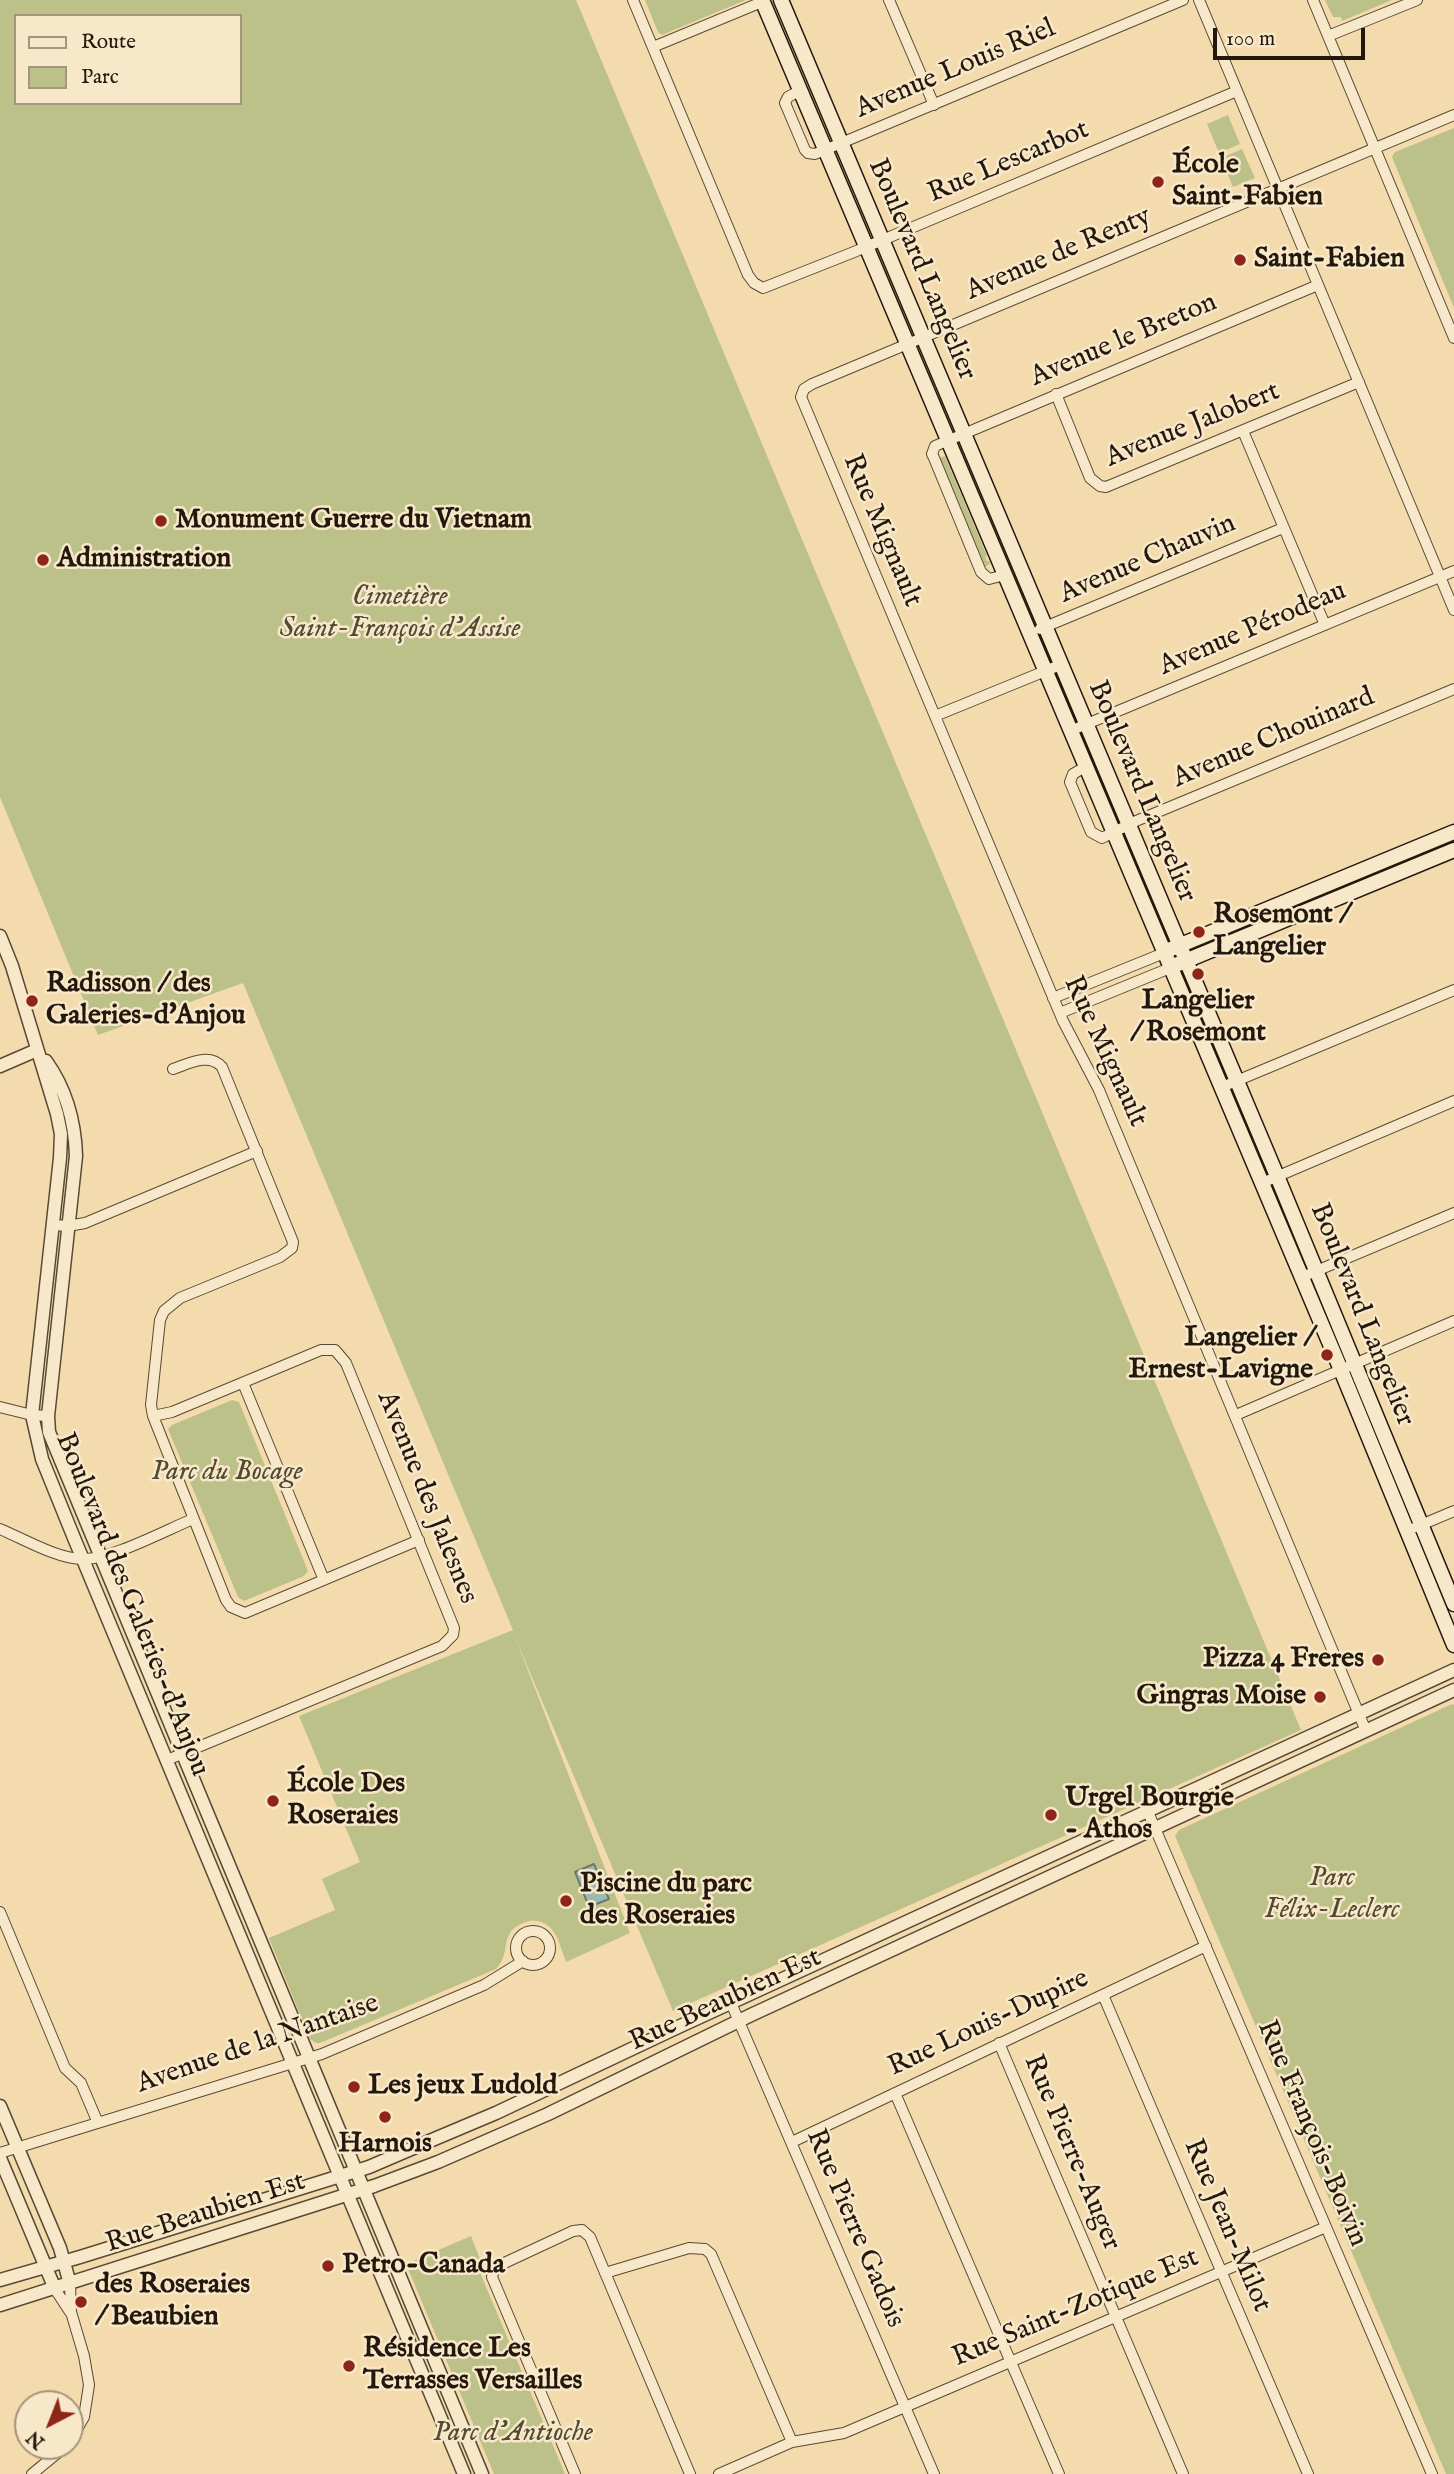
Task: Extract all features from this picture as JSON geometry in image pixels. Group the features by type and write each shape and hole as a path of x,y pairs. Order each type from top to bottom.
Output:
{"main road":[{"name":"Boulevard Langelier","path":"780,0 1317,1271 1355,1364 1454,1645"},
{"name":"Boulevard Langelier","path":"762,1 1341,1370 1454,1604"},
{"path":"1164,953 1454,832"},
{"path":"1170,968 1454,850"}],"street":[{"path":"633,0 653,47 762,1"},
{"path":"890,0 934,105"},
{"name":"Avenue Louis Riel","path":"825,150 1183,0"},
{"path":"1199,0 1454,610"},
{"path":"1313,0 1454,338"},
{"path":"1328,36 1417,0"},
{"name":"Rue Lescarbot","path":"653,47 748,275 759,286 768,287 1237,91"},
{"name":"Avenue de Renty","path":"802,393 812,384 922,336 1454,115"},
{"name":"Avenue le Breton","path":"947,439 1318,285"},
{"name":"Avenue Jalobert","path":"1056,394 1090,478 1100,486 1113,485 1359,382"},
{"name":"Rue Mignault","path":"802,393 803,405 1053,998 1099,1090 1366,1731"},
{"path":"1243,431 1325,625"},
{"path":"947,439 935,446 932,454 981,572 989,579 1005,575"},
{"name":"Avenue Chauvin","path":"1030,634 1283,528"},
{"name":"Avenue Pérodeau","path":"1070,730 1454,571"},
{"path":"935,716 1060,665"},
{"name":"Avenue Chouinard","path":"1113,833 1454,689"},
{"path":"0,936 12,966 37,1050 0,1066"},
{"path":"1053,998 1164,953"},
{"path":"1060,1013 1170,968"},
{"path":"1222,1087 1454,990"},
{"name":"Boulevard des Galeries-d'Anjou","path":"37,1050 61,1133 32,1416 42,1459 464,2474"},
{"name":"Boulevard des Galeries-d'Anjou","path":"37,1050 62,1090 72,1116 76,1156 48,1416 52,1443 482,2474"},
{"path":"173,1069 206,1059 217,1062 222,1067 291,1234 292,1248 280,1257 180,1298 164,1311 160,1320 151,1405 153,1416 226,1600 237,1611 244,1613 419,1540"},
{"path":"1262,1183 1454,1101"},
{"path":"53,1225 85,1223 257,1152"},
{"path":"1302,1277 1454,1213"},
{"path":"1236,1415 1454,1321"},
{"name":"Avenue des Jalesnes","path":"153,1416 172,1412 321,1350 335,1350 346,1363 452,1619 453,1635 442,1646 167,1760"},
{"path":"243,1384 324,1580"},
{"path":"0,1407 32,1416 48,1416"},
{"path":"1415,1528 1454,1511"},
{"path":"0,1530 67,1557 83,1560 100,1557 193,1519"},
{"name":"Rue Beaubien Est","path":"0,2280 355,2171 458,2130 1454,1670"},
{"name":"Rue Beaubien Est","path":"0,2305 363,2189 438,2162 548,2114 853,1968 1454,1690"},
{"name":"Rue François-Boivin","path":"1148,1812 1432,2474"},
{"path":"0,1912 65,2068 80,2083 97,2123"},
{"name":"Rue Louis-Dupire","path":"792,2142 1206,1946"},
{"path":"846,1952 853,1968"},
{"name":"Avenue de la Nantaise","path":"0,2153 309,2058 484,1985 523,1961"},
{"name":"Rue Jean-Milot","path":"1103,1995 1308,2474"},
{"name":"Rue Pierre Gadois","path":"732,2003 934,2474"},
{"name":"Rue Pierre-Auger","path":"999,2043 1183,2474"},
{"path":"538,2093 548,2114"},
{"path":"895,2093 1059,2474"},
{"path":"0,2106 64,2261 70,2284 71,2312 89,2376 89,2395 84,2417"},
{"path":"0,2158 44,2266 55,2289 71,2312"},
{"name":"Rue Saint-Zotique Est","path":"719,2474 792,2442 844,2433 1326,2227"},
{"path":"575,2474 495,2285 493,2274 500,2265 573,2231 582,2230 590,2237 690,2474"},
{"path":"605,2273 689,2248 705,2249 711,2254 792,2442"},
{"path":"32,2474 49,2460"}],"green space":[{"name":"Cimetière Saint-François d'Assise","path":"0,0 576,0 1301,1730 673,2011 515,1637 630,1933 566,1962 555,1933 545,1923 526,1922 510,1933 502,1960 496,1969 316,2043 310,2039 269,1938 335,1910 322,1879 360,1862 299,1716 513,1630 243,983 98,1035 0,797"},
{"path":"645,0 746,0 662,35 658,32"},
{"path":"1325,0 1392,0 1342,21 1341,17 1333,17"},
{"path":"1228,115 1240,144 1219,153 1207,124"},
{"path":"1454,128 1454,308 1392,157 1395,152"},
{"path":"1242,149 1255,178 1233,187 1221,158"},
{"path":"945,456 987,556 985,557 989,561 990,564 985,567 939,458"},
{"name":"Parc du Bocage","path":"232,1400 239,1402 308,1571 304,1576 244,1601 238,1597 168,1429"},
{"name":"Parc Félix-Leclerc","path":"1452,1704 1454,2474 1446,2474 1175,1836 1179,1830"},
{"name":"Parc d'Antioche","path":"471,2236 482,2264 481,2275 565,2474 494,2474 406,2264"}],"water":[{"path":"594,1864 609,1899 589,1907 575,1872"}],"place":[{"name":"École Saint-Fabien","path":"1158,182"},
{"name":"Saint-Fabien","path":"1240,260"},
{"name":"Monument Guerre du Vietnam","path":"161,521"},
{"name":"Administration","path":"43,560"},
{"name":"Rosemont / Langelier","path":"1199,932"},
{"name":"Langelier / Rosemont","path":"1198,974"},
{"name":"Radisson / des Galeries-d'Anjou","path":"32,1001"},
{"name":"Langelier / Ernest-Lavigne","path":"1327,1355"},
{"name":"Pizza 4 Freres","path":"1378,1660"},
{"name":"Gingras Moise","path":"1320,1697"},
{"name":"École Des Roseraies","path":"273,1801"},
{"name":"Urgel Bourgie - Athos","path":"1051,1815"},
{"name":"Piscine du parc des Roseraies","path":"566,1901"},
{"name":"Les jeux Ludold","path":"354,2087"},
{"name":"Harnois","path":"385,2117"},
{"name":"Petro-Canada","path":"328,2266"},
{"name":"des Roseraies / Beaubien","path":"81,2302"},
{"name":"Résidence Les Terrasses Versailles","path":"349,2366"}]}
